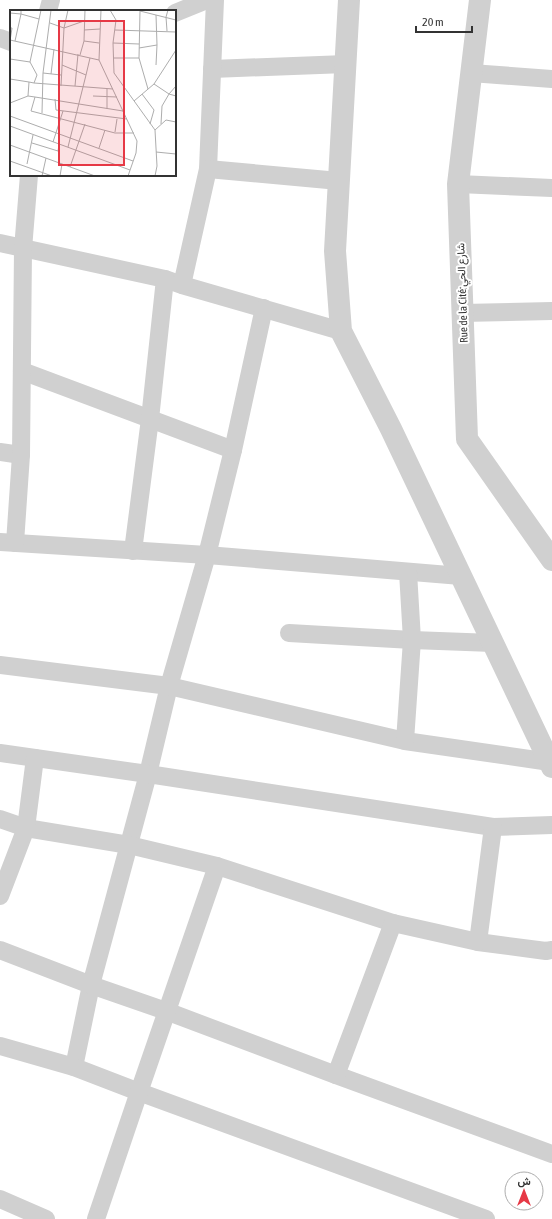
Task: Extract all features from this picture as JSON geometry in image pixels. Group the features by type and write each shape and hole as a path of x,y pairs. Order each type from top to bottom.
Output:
{"street":[{"path":"48,10 51,0"},
{"path":"176,13 207,0"},
{"path":"182,285 208,169 215,0"},
{"path":"349,0 335,251 342,330 391,429 551,765"},
{"name":"Rue de la Cité;شارع الحي","path":"480,0 458,184 467,440 552,560"},
{"path":"0,38 10,42"},
{"path":"212,69 346,64"},
{"path":"471,73 552,79"},
{"path":"208,169 339,181"},
{"path":"29,176 23,249 21,455 8,543 207,555 461,576"},
{"path":"458,184 552,188"},
{"path":"0,244 165,279 342,330"},
{"path":"133,551 150,419 165,279"},
{"path":"74,1067 91,985 148,774 169,686 207,555 233,450 264,308"},
{"path":"462,313 552,311"},
{"path":"22,371 233,450"},
{"path":"0,452 21,455"},
{"path":"405,741 412,640 408,572"},
{"path":"289,633 412,640 493,642"},
{"path":"0,665 169,686 405,741 551,765"},
{"path":"0,753 148,774 493,827 552,825"},
{"path":"0,896 26,828 35,758"},
{"path":"0,819 26,828 129,845 217,866 393,923 478,942 546,951 552,950"},
{"path":"478,942 493,827"},
{"path":"96,1219 138,1092 217,866"},
{"path":"336,1075 393,923"},
{"path":"0,950 91,985 166,1011 552,1154"},
{"path":"0,1048 74,1067 138,1092 486,1219"},
{"path":"0,1199 26,1215 46,1219"}]}
